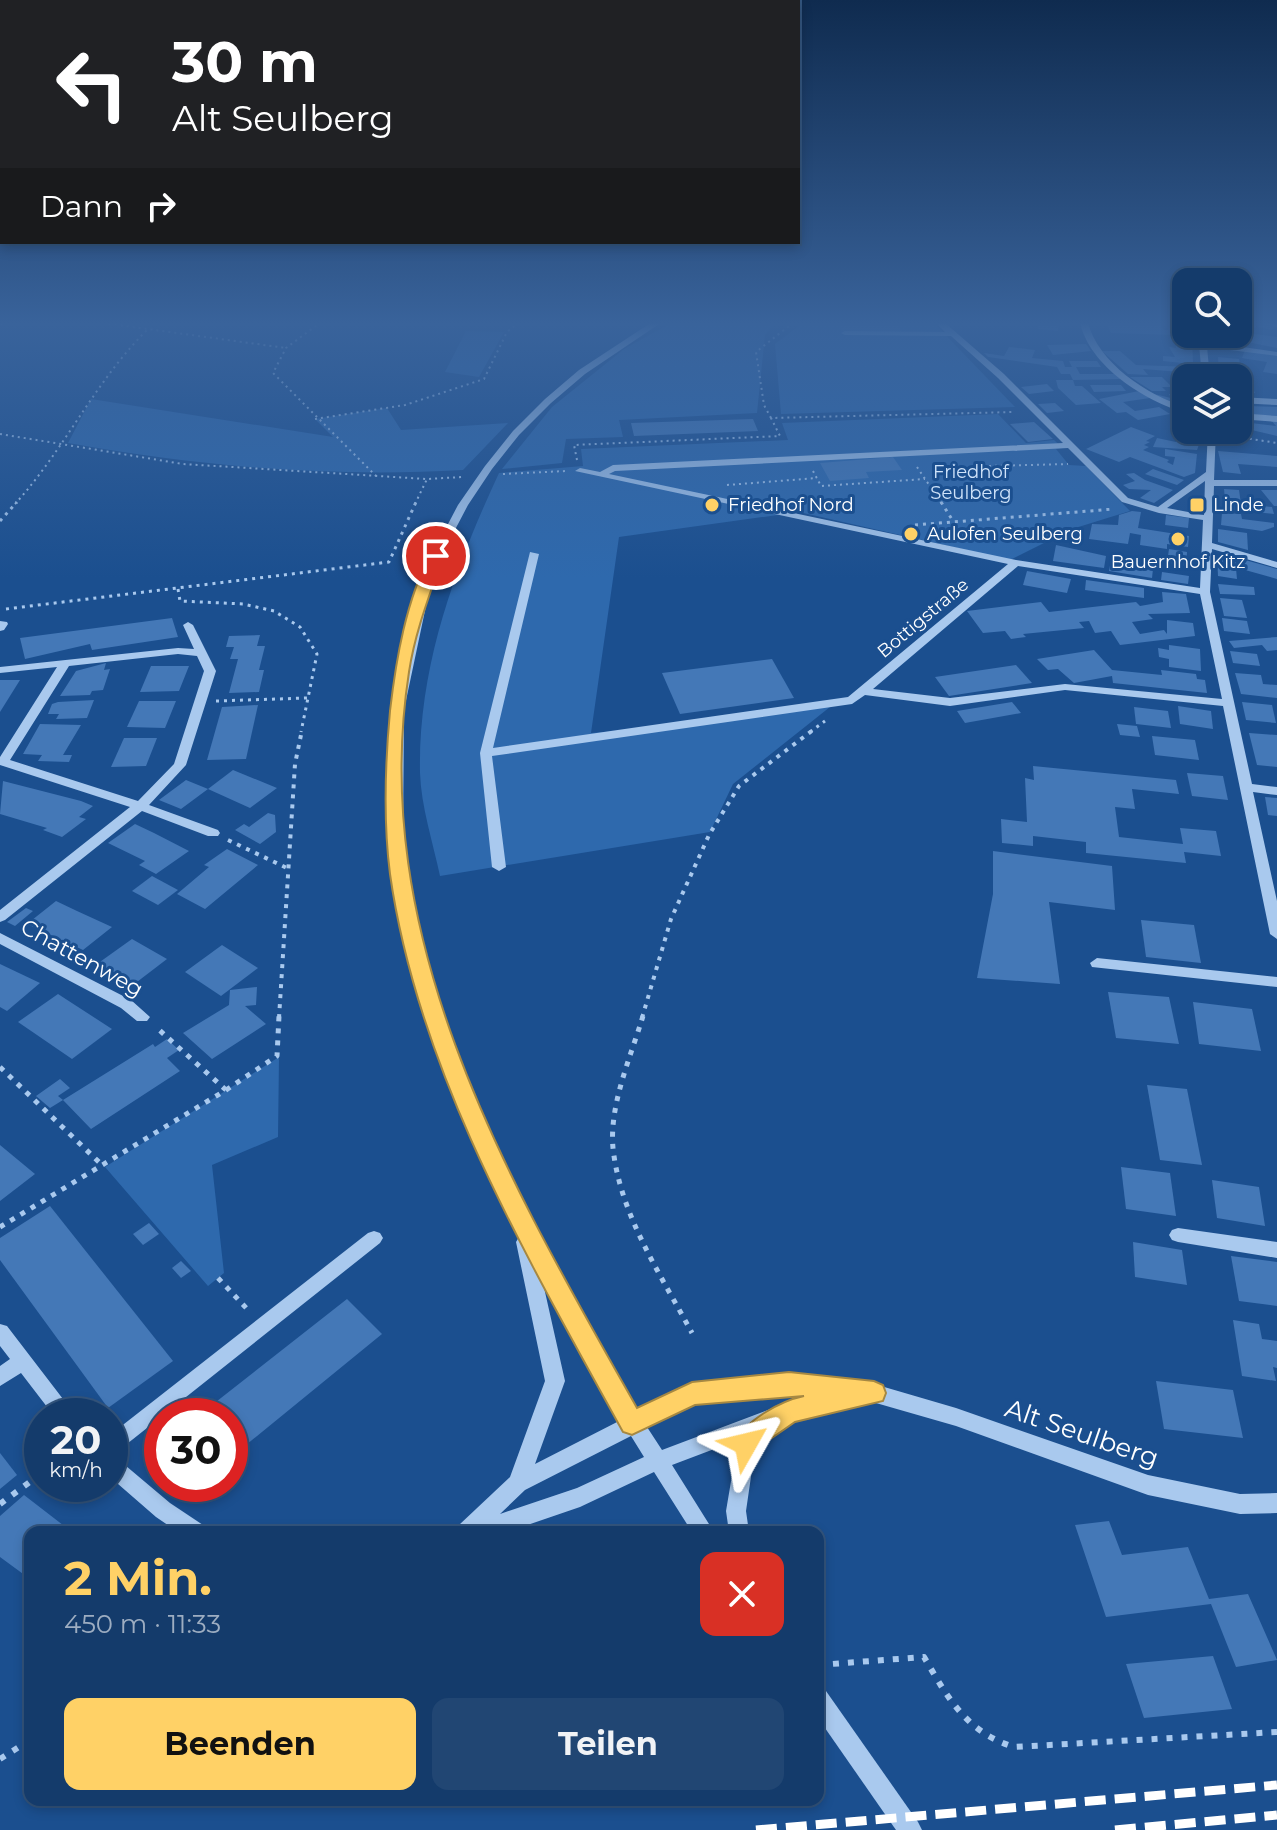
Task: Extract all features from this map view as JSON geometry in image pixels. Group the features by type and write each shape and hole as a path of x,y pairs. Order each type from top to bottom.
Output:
{"street":[{"path":"540,407 480,475 436,556 414,618 402,672 392,770 399,872 411,937 434,1014 473,1116 522,1226 652,1463 699,1526"},
{"path":"1031,407 1125,500 1139,506 1207,518"},
{"path":"1252,417 1277,419"},
{"path":"1211,444 1205,592 1277,934"},
{"path":"602,475 613,468 1070,445"},
{"path":"580,471 1016,563 1205,592"},
{"path":"1159,510 1210,478 1277,483"},
{"path":"1208,545 1277,565"},
{"path":"499,867 486,753 534,554"},
{"name":"Bottigstraße","path":"852,700 1016,563"},
{"name":"Chattenweg","path":"0,917 140,806 180,765 210,671 188,625"},
{"path":"0,670 178,651 201,653"},
{"path":"65,663 2,762 213,833"},
{"path":"863,691 950,702 1065,687 1228,703"},
{"path":"486,753 852,700"},
{"path":"1246,787 1277,791"},
{"name":"Chattenweg","path":"0,938 126,1004 142,1017"},
{"path":"1097,963 1277,982"},
{"path":"472,1526 518,1483 555,1381 522,1226"},
{"path":"1178,1235 1277,1250"},
{"path":"128,1433 374,1238"},
{"path":"0,1332 51,1398"},
{"path":"0,1377 21,1362"},
{"name":"Alt Seulberg","path":"518,1483 692,1394 789,1383 874,1393 956,1417 1148,1485 1240,1504 1277,1503"},
{"name":"Alt Seulberg","path":"495,1526 580,1497 652,1463 789,1411 874,1393"},
{"name":"Alt Seulberg","path":"738,1526 736,1511 746,1444 789,1411"},
{"path":"128,1480 187,1526"},
{"path":"824,1708 910,1830"}],"path":[{"path":"0,521 64,445 84,407"},
{"path":"304,407 376,476"},
{"path":"315,419 390,407"},
{"path":"0,434 183,464 427,479 580,471 574,445 780,436 765,407"},
{"path":"771,418 1036,412"},
{"path":"1252,439 1277,443"},
{"path":"910,453 953,521"},
{"path":"807,458 821,486 925,479"},
{"path":"978,467 1087,463"},
{"path":"919,469 934,468"},
{"path":"725,485 817,478"},
{"path":"0,610 389,562 427,479"},
{"path":"888,536 900,528 953,521 1139,506"},
{"path":"0,1227 277,1056 295,764 317,654 299,627 273,613 240,603 180,601 178,589"},
{"path":"202,701 307,698"},
{"path":"692,1333 627,1209 613,1146 619,1099 671,919 709,835 739,786 852,700"},
{"path":"213,833 287,868"},
{"path":"142,1017 226,1090"},
{"path":"0,1067 102,1165"},
{"path":"218,1278 263,1326"},
{"path":"0,1504 24,1486"},
{"path":"824,1665 924,1657 961,1719 989,1741 1014,1747 1277,1732"},
{"path":"0,1759 24,1744"}],"green space":[{"path":"87,407 144,407 333,437 315,419 387,408 401,430 508,423 463,470 364,472 265,468 166,458 68,443"},
{"path":"552,407 758,407 757,413 619,420 623,437 566,439 562,463 502,469"},
{"path":"780,407 1002,407 781,414"},
{"name":"Friedhof Seulberg","path":"998,414 1026,443 1054,440 1063,448 1056,449 1069,465 1086,466 1130,511 1072,529 1010,560 799,512 619,537 591,733 667,727 835,703 733,784 710,832 440,876 421,786 425,694 442,618 454,581 499,473 583,466 581,449 788,440 782,423"},
{"path":"279,1057 278,1137 212,1165 224,1273 208,1286 105,1167"}],"building":[{"path":"1041,407 1060,407 1064,411 1047,413"},
{"path":"1110,407 1130,407 1135,411 1160,407 1170,414 1138,420 1126,412 1117,413"},
{"path":"1252,407 1277,407 1277,416 1252,415"},
{"path":"753,419 758,431 634,436 631,423"},
{"path":"1271,420 1277,420 1277,436 1252,430 1252,423 1276,426"},
{"path":"1034,422 1053,439 1028,442 1010,424"},
{"path":"1131,427 1155,436 1146,441 1150,442 1144,445 1149,447 1143,450 1169,460 1167,462 1173,465 1175,457 1165,456 1165,449 1197,454 1195,473 1184,477 1130,457 1119,462 1086,449"},
{"path":"1157,438 1172,441 1172,444 1199,444 1197,450 1153,447"},
{"path":"1218,451 1277,456 1277,467 1238,464 1241,474 1223,472"},
{"path":"893,457 902,470 866,472 869,478 830,481 820,463"},
{"path":"1153,469 1184,480 1177,485 1145,474"},
{"path":"1134,473 1173,490 1154,503 1140,498 1151,490 1129,489 1123,485 1135,481 1126,474"},
{"path":"1224,489 1239,490 1241,504 1272,507 1274,514 1226,509"},
{"path":"1261,490 1277,490 1277,506 1274,506"},
{"path":"1141,512 1138,528 1189,536 1188,547 1167,544 1167,549 1140,545 1141,535 1130,533 1128,544 1089,539 1092,524 1118,525 1119,515"},
{"path":"1222,513 1241,514 1242,519 1274,523 1274,527 1262,531 1221,525"},
{"path":"1166,515 1189,518 1188,528 1165,525"},
{"path":"1218,529 1247,533 1248,550 1218,542"},
{"path":"1056,545 1106,556 1104,568 1053,561"},
{"path":"1169,549 1187,552 1186,566 1167,563"},
{"path":"1112,554 1154,560 1152,578 1109,571"},
{"path":"1217,556 1235,558 1237,579 1218,576"},
{"path":"1245,560 1277,569 1277,579 1238,568"},
{"path":"1027,571 1071,579 1067,593 1023,585"},
{"path":"1162,572 1189,576 1188,584 1161,580"},
{"path":"1086,580 1144,588 1144,598 1085,590"},
{"path":"1218,584 1254,587 1255,595 1220,594"},
{"path":"1162,592 1186,594 1190,613 1148,614 1153,619 1132,622 1140,634 1164,630 1167,634 1167,620 1193,623 1195,636 1120,645 1111,631 1095,633 1089,621 1079,622 1084,628 1023,634 1026,637 1011,639 1005,631 983,633 967,611 1041,602 1049,612 1136,602 1140,606 1163,602"},
{"path":"1220,598 1242,600 1247,618 1224,616"},
{"path":"172,618 178,637 92,650 90,644 25,659 20,638"},
{"path":"1222,618 1247,621 1250,634 1224,631"},
{"path":"260,635 257,646 265,646 259,670 264,670 259,692 229,693 238,659 230,659 234,647 226,647 229,636"},
{"path":"1277,637 1277,650 1267,651 1262,645 1234,648 1229,641"},
{"path":"1169,645 1200,649 1201,671 1169,667 1169,659 1159,657 1158,648 1169,650"},
{"path":"1094,650 1112,670 1162,675 1161,670 1196,674 1197,679 1205,680 1207,693 1113,683 1112,676 1074,683 1058,669 1048,670 1037,659"},
{"path":"1230,651 1257,654 1260,666 1233,663"},
{"path":"772,659 794,698 680,714 662,673"},
{"path":"106,663 104,670 110,669 103,690 92,691 90,695 60,696 76,671"},
{"path":"1016,665 1032,683 949,696 935,677"},
{"path":"151,666 189,666 179,691 140,692"},
{"path":"1235,673 1261,675 1263,684 1277,685 1277,698 1241,694"},
{"path":"0,680 20,680 0,712"},
{"path":"94,700 87,718 56,719 59,714 48,714 52,704 58,702"},
{"path":"139,701 176,701 165,728 127,727"},
{"path":"1012,702 1021,713 965,723 957,711"},
{"path":"1242,702 1272,705 1276,723 1246,720"},
{"path":"258,705 246,759 207,760 222,707"},
{"path":"1178,706 1211,711 1213,729 1180,724"},
{"path":"1134,707 1168,711 1171,728 1136,724"},
{"path":"40,724 81,725 63,755 72,755 69,762 38,761 42,755 23,754"},
{"path":"1117,724 1137,726 1140,737 1120,735"},
{"path":"1249,733 1277,735 1277,767 1257,765"},
{"path":"1152,736 1195,740 1199,760 1155,755"},
{"path":"124,738 157,738 146,766 111,767"},
{"path":"1033,766 1176,780 1179,794 1132,789 1135,809 1115,807 1119,837 1183,844 1180,828 1216,831 1221,856 1184,852 1186,863 1086,853 1086,842 1033,836 1033,846 1002,843 1001,819 1027,822 1025,778 1034,780"},
{"path":"233,770 277,788 250,808 208,789"},
{"path":"1187,773 1223,776 1228,800 1192,796"},
{"path":"186,780 208,789 181,809 159,800"},
{"path":"3,781 93,806 79,817 86,819 62,837 43,830 47,828 0,814"},
{"path":"1265,797 1277,798 1277,816 1268,815"},
{"path":"268,813 275,815 276,832 260,844 235,830 244,824 249,827"},
{"path":"135,824 189,851 156,874 139,865 145,861 108,843"},
{"path":"227,849 258,865 205,909 177,894 209,867 204,865"},
{"path":"993,851 1112,866 1115,910 1049,902 1060,984 977,978 993,894"},
{"path":"152,876 178,890 158,905 132,891"},
{"path":"56,901 112,927 83,950 27,924"},
{"path":"26,908 33,911 15,926 7,922"},
{"path":"1141,920 1194,925 1201,963 1146,957"},
{"path":"132,939 167,959 133,985 97,964"},
{"path":"222,945 258,968 221,996 185,972"},
{"path":"0,964 40,983 7,1011 0,1007"},
{"path":"257,987 256,1005 245,1006 266,1024 212,1059 183,1033 229,1005 230,990"},
{"path":"1108,992 1169,997 1179,1044 1116,1038"},
{"path":"58,994 112,1029 72,1059 18,1022"},
{"path":"1193,1002 1252,1009 1261,1051 1199,1044"},
{"path":"167,1039 179,1050 167,1058 180,1071 91,1129 63,1100 153,1044 155,1047"},
{"path":"60,1079 70,1088 58,1096 63,1100 50,1108 36,1096"},
{"path":"1147,1085 1187,1089 1202,1165 1160,1160"},
{"path":"0,1145 35,1174 0,1201"},
{"path":"1121,1167 1170,1173 1176,1216 1126,1209"},
{"path":"1212,1180 1259,1187 1265,1226 1217,1218"},
{"path":"50,1206 173,1361 122,1398 101,1398 0,1260 0,1238"},
{"path":"149,1223 159,1234 143,1245 133,1234"},
{"path":"1133,1242 1182,1250 1187,1285 1135,1277"},
{"path":"1231,1256 1277,1262 1277,1306 1239,1301"},
{"path":"181,1261 191,1271 181,1278 172,1268"},
{"path":"347,1299 382,1334 248,1443 248,1398 221,1398"},
{"path":"1233,1320 1259,1324 1262,1339 1277,1341 1277,1368 1273,1367 1276,1381 1242,1376"},
{"path":"1156,1381 1233,1390 1243,1438 1164,1429"},
{"path":"0,1453 17,1475 0,1489"},
{"path":"24,1495 24,1502 33,1502 64,1526 24,1526 24,1575 0,1557 0,1516"},
{"path":"1109,1521 1122,1555 1188,1547 1209,1599 1248,1594 1277,1660 1236,1667 1211,1604 1106,1617 1075,1525"},
{"path":"1213,1656 1232,1709 1144,1718 1126,1664"}],"railway":[{"path":"756,1830 1277,1785"},
{"path":"1115,1830 1277,1815"}],"place":[{"name":"Friedhof Nord","path":"712,505"},
{"name":"Linde","path":"1197,505"},
{"name":"Aulofen Seulberg","path":"911,534"},
{"name":"Bauernhof Kitz","path":"1178,539"}],"route":[{"path":"436,556 414,618 402,672 392,770 399,872 411,937 434,1014 473,1116 522,1226 632,1423 692,1394 789,1383 874,1393 789,1411 746,1444"}]}
